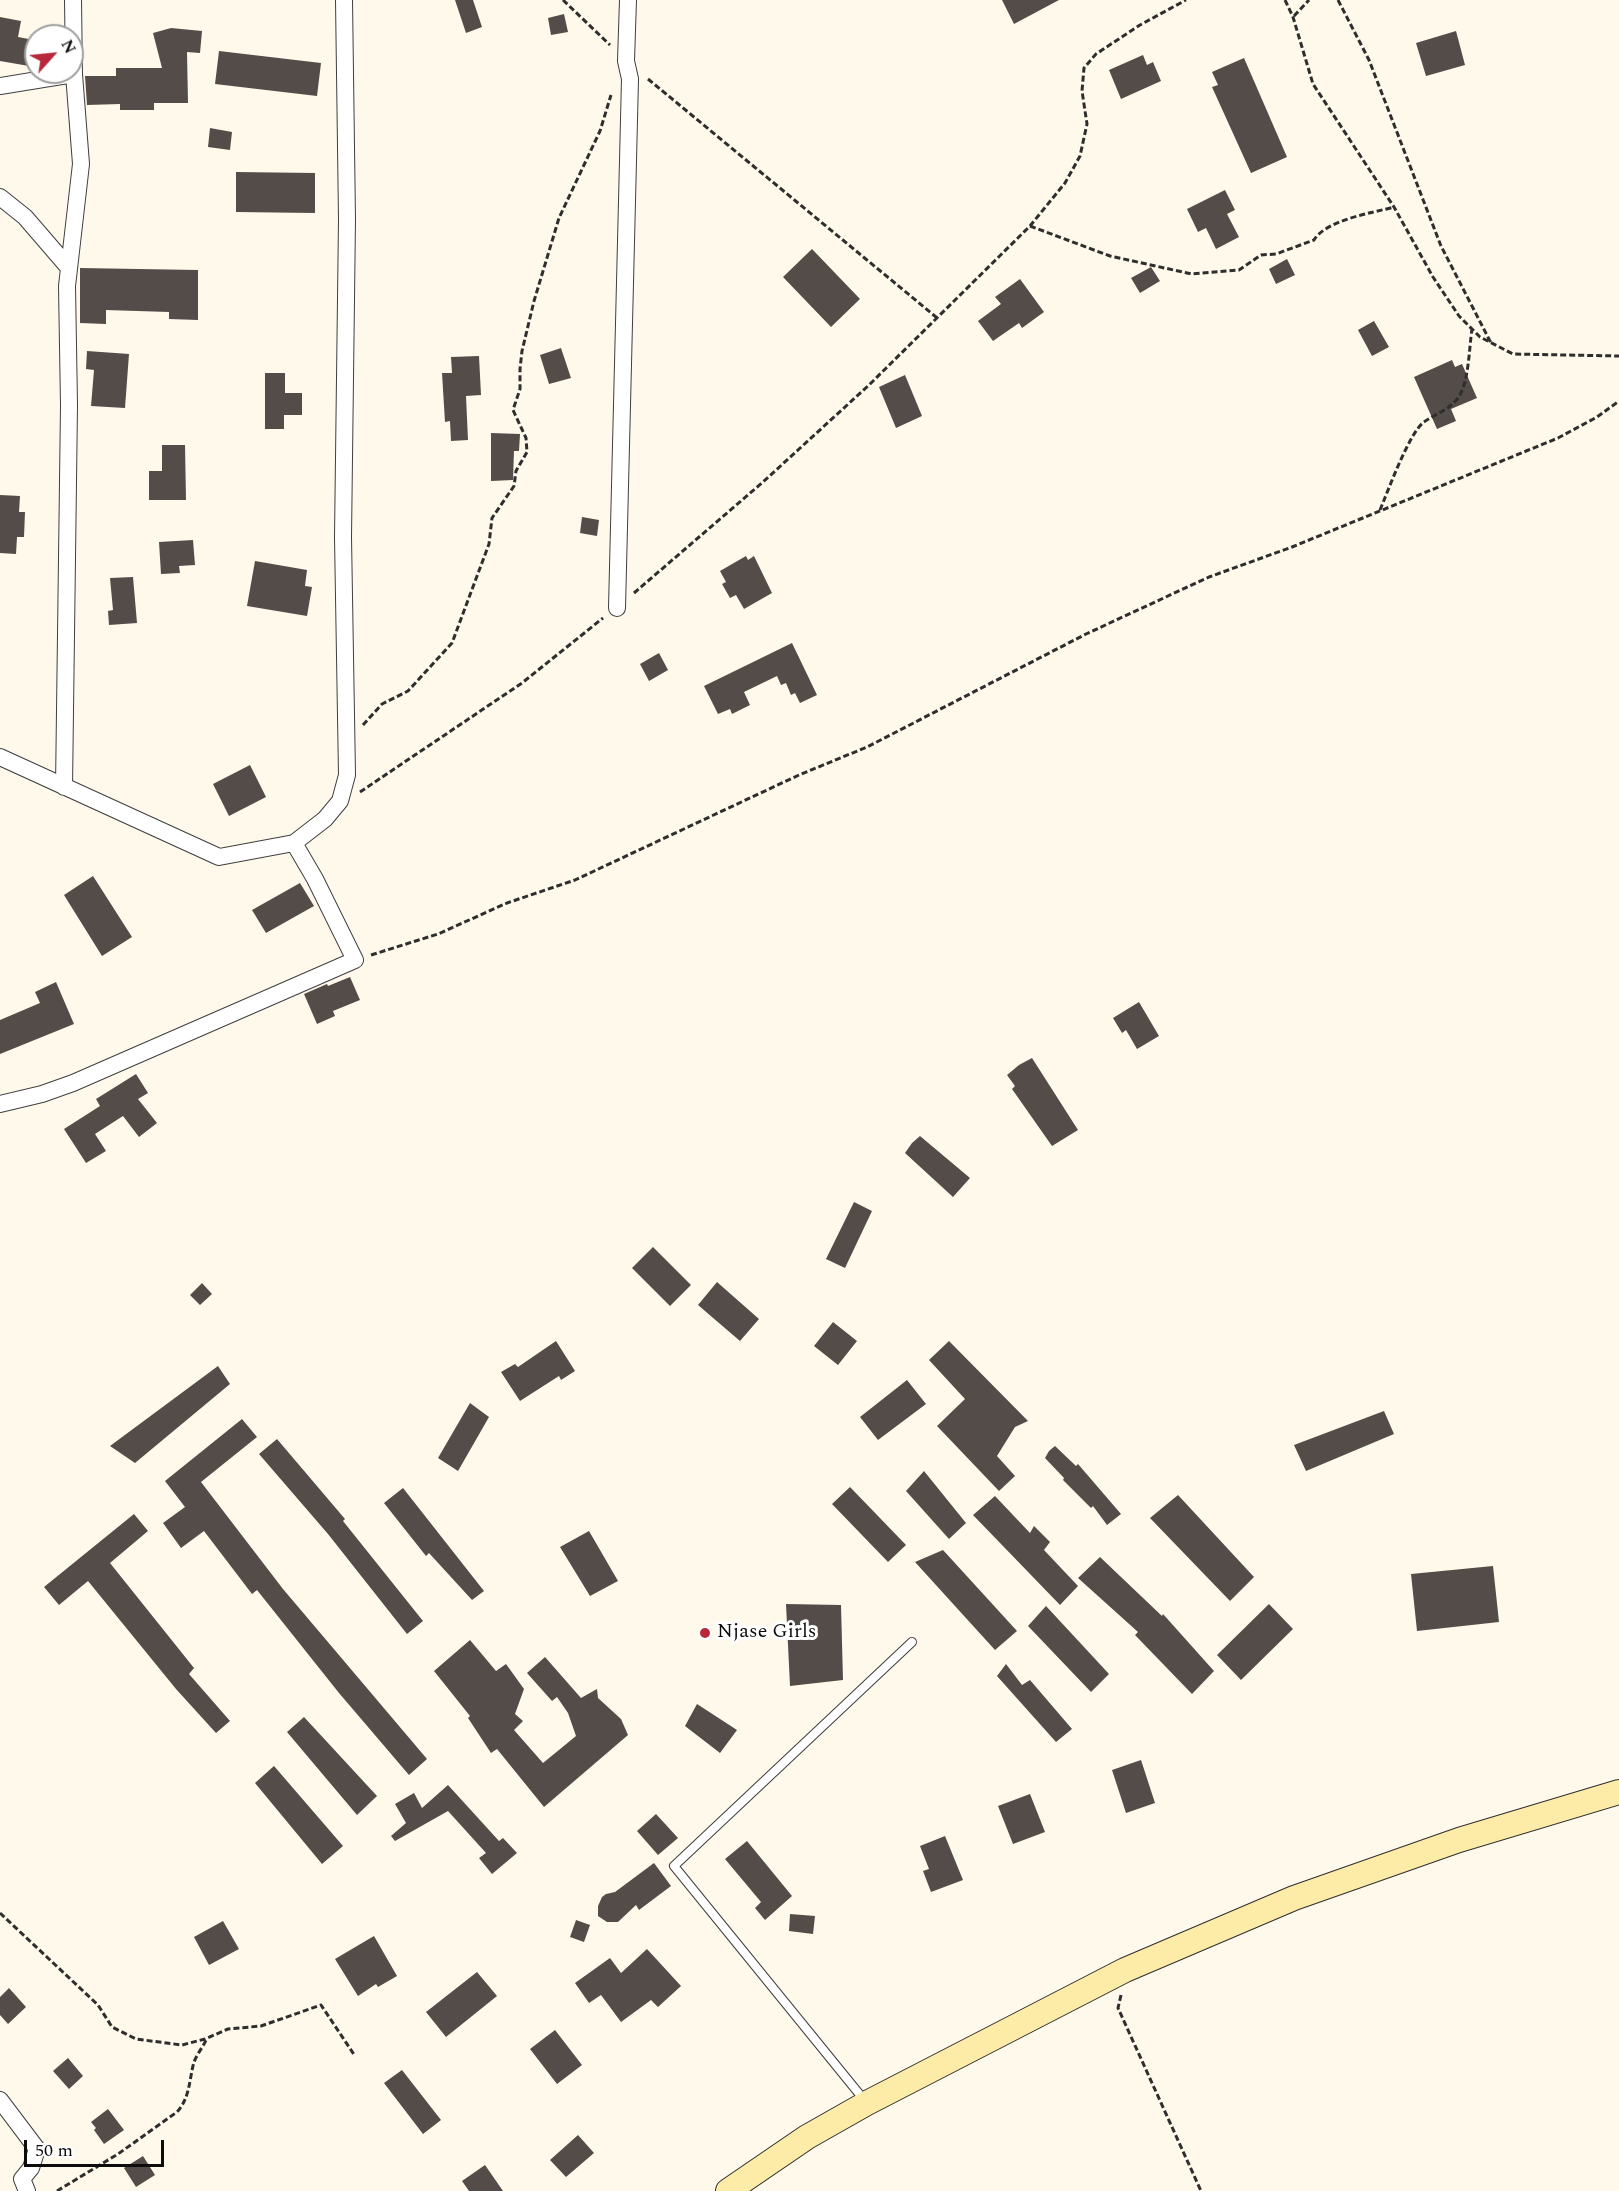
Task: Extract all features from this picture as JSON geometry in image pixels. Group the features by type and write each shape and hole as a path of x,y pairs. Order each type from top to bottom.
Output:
{"main road":[{"path":"728,2191 807,2138 867,2103 1125,1970 1294,1898 1459,1840 1619,1792"}],"street":[{"path":"73,0 73,24"},
{"path":"0,757 219,858 294,843 325,819 340,801 347,775 343,537 347,219 344,0"},
{"path":"616,608 628,204 630,79 626,60 628,0"},
{"path":"0,86 24,82"},
{"path":"64,787 69,405 67,286 81,164 75,84"},
{"path":"0,197 25,217 69,268"},
{"path":"0,1104 42,1094 73,1083 355,960 315,879 294,843"},
{"path":"0,2100 37,2149 31,2168 22,2179 27,2191"}],"lane":[{"path":"867,2103 674,1866 912,1642"}],"path":[{"path":"563,0 626,60 936,317"},
{"path":"360,792 522,683 616,608 763,482 869,384 1030,226 1065,183 1080,156 1087,124 1082,90 1084,68 1096,54 1140,25 1186,0"},
{"path":"1285,0 1293,17 1313,84 1394,207 1433,277 1459,316 1472,330 1480,337 1513,354 1619,356"},
{"path":"1293,17 1309,0"},
{"path":"1338,0 1369,60 1441,246 1491,343"},
{"path":"346,752 363,724 382,704 408,691 452,643 489,544 492,518 514,486 516,471 527,452 526,438 513,410 520,389 522,351 534,301 559,218 600,131 613,90"},
{"path":"1030,226 1110,256 1191,274 1239,270 1261,255 1276,254 1314,240 1318,234 1332,225 1394,207"},
{"path":"1380,511 1406,449 1423,423 1440,414 1459,397 1466,377 1472,330"},
{"path":"355,960 438,934 507,903 575,880 799,775 867,747 1086,634 1209,577 1292,548 1558,438 1598,417 1619,401"},
{"path":"0,1913 98,2005 112,2027 126,2036 182,2045 205,2039 228,2029 261,2026 283,2020 321,2005 355,2056"},
{"path":"1125,1970 1118,2008 1200,2191"},
{"path":"57,2191 144,2136 182,2106 189,2091 195,2060 205,2039"}],"building":[{"path":"455,0 473,0 482,27 466,33"},
{"path":"1002,0 1059,0 1014,24"},
{"path":"564,14 568,32 551,35 548,18"},
{"path":"0,17 21,21 18,37 24,38 24,65 0,61"},
{"path":"171,28 202,31 200,53 187,52 188,103 154,103 154,110 120,110 120,104 87,105 85,76 116,76 116,68 162,68 153,33"},
{"path":"1456,31 1465,65 1426,76 1416,43"},
{"path":"219,51 321,63 317,96 215,84"},
{"path":"1143,55 1147,65 1153,62 1161,81 1121,99 1109,70"},
{"path":"1244,58 1287,157 1251,173 1212,87 1218,85 1212,72"},
{"path":"210,128 232,132 230,150 208,147"},
{"path":"236,172 315,173 315,213 236,212"},
{"path":"1225,190 1235,210 1227,214 1239,237 1216,249 1206,228 1198,232 1187,209"},
{"path":"812,249 860,299 831,327 783,277"},
{"path":"1287,259 1295,275 1276,284 1269,269"},
{"path":"1151,267 1160,281 1140,293 1131,278"},
{"path":"80,268 198,270 198,320 169,319 169,312 106,310 106,324 80,323"},
{"path":"1020,279 1044,312 1022,328 1019,323 993,341 978,321 1001,304 995,297"},
{"path":"1374,321 1389,347 1372,356 1358,330"},
{"path":"561,348 571,378 549,384 540,355"},
{"path":"87,351 129,354 125,408 91,406 94,370 86,369"},
{"path":"479,356 481,395 466,396 468,440 451,441 450,421 445,422 442,373 452,373 451,357"},
{"path":"1452,360 1455,367 1462,364 1477,398 1451,409 1456,421 1437,429 1414,377"},
{"path":"265,373 285,373 285,393 302,393 302,415 284,415 284,429 265,429"},
{"path":"905,375 922,416 896,428 879,387"},
{"path":"491,433 520,434 519,451 514,451 513,480 491,481"},
{"path":"162,445 185,445 186,500 149,500 149,471 162,471"},
{"path":"0,495 20,496 19,512 25,512 24,537 17,537 16,554 0,553"},
{"path":"582,517 599,520 597,536 580,533"},
{"path":"193,540 195,565 179,566 180,573 161,574 159,542"},
{"path":"746,556 748,560 754,556 772,593 744,609 736,595 730,598 722,584 726,582 720,571"},
{"path":"255,561 307,570 305,586 312,587 307,616 247,606"},
{"path":"133,577 137,623 109,625 108,611 113,610 110,578"},
{"path":"792,643 817,695 800,703 795,693 791,695 786,683 781,685 777,676 744,692 750,705 732,714 730,709 718,714 704,686"},
{"path":"659,653 668,670 649,681 640,664"},
{"path":"250,765 266,797 229,816 213,784"},
{"path":"93,876 132,937 102,956 64,895"},
{"path":"300,883 314,906 266,933 252,910"},
{"path":"350,977 360,1000 333,1011 335,1016 317,1024 304,994"},
{"path":"56,982 74,1024 0,1054 0,1020 40,1003 35,992"},
{"path":"1139,1002 1159,1036 1137,1049 1126,1030 1122,1033 1113,1018"},
{"path":"1032,1058 1078,1130 1052,1146 1012,1089 1015,1086 1007,1075"},
{"path":"136,1074 148,1093 138,1099 157,1123 139,1137 123,1116 95,1134 106,1151 86,1163 64,1129 100,1106 96,1099"},
{"path":"920,1136 970,1178 953,1197 905,1153"},
{"path":"854,1202 872,1211 845,1268 826,1259"},
{"path":"653,1247 691,1285 670,1306 632,1268"},
{"path":"717,1282 759,1319 740,1341 698,1305"},
{"path":"202,1283 212,1294 200,1305 190,1295"},
{"path":"833,1322 857,1341 838,1365 814,1346"},
{"path":"556,1341 575,1371 561,1380 559,1376 520,1401 501,1372 515,1364 518,1367"},
{"path":"949,1341 1028,1421 1015,1427 997,1456 1015,1476 999,1491 937,1426 965,1399 929,1360"},
{"path":"218,1366 230,1384 135,1463 110,1446"},
{"path":"907,1380 926,1404 878,1440 860,1417"},
{"path":"470,1403 489,1417 458,1471 438,1458"},
{"path":"1384,1411 1394,1434 1306,1471 1294,1445"},
{"path":"242,1419 257,1437 201,1482 283,1589 427,1759 409,1775 339,1693 257,1590 252,1594 204,1531 181,1548 163,1523 185,1507 165,1481"},
{"path":"277,1439 345,1519 343,1521 423,1621 407,1634 328,1534 259,1454"},
{"path":"1055,1446 1076,1466 1078,1464 1121,1514 1107,1525 1093,1506 1091,1508 1063,1480 1064,1478 1045,1458"},
{"path":"924,1471 966,1523 949,1539 906,1491"},
{"path":"850,1487 906,1545 888,1562 832,1504"},
{"path":"403,1488 484,1591 472,1600 429,1553 426,1556 384,1503"},
{"path":"1178,1495 1254,1577 1230,1601 1150,1518"},
{"path":"995,1496 1030,1533 1034,1526 1050,1542 1044,1550 1078,1586 1060,1605 973,1515"},
{"path":"134,1514 148,1531 110,1563 194,1668 189,1674 230,1721 216,1733 176,1689 88,1581 59,1605 44,1587"},
{"path":"589,1531 618,1581 590,1596 560,1547"},
{"path":"943,1550 1017,1631 995,1650 915,1562"},
{"path":"1100,1557 1162,1616 1163,1614 1214,1671 1192,1694 1135,1635 1138,1632 1078,1578"},
{"path":"1493,1566 1499,1622 1417,1631 1411,1574"},
{"path":"786,1604 841,1605 843,1680 790,1686"},
{"path":"1269,1604 1293,1629 1241,1680 1217,1655"},
{"path":"1046,1606 1109,1674 1091,1692 1028,1626"},
{"path":"470,1640 496,1671 506,1664 524,1689 515,1714 523,1721 514,1730 543,1763 576,1736 568,1713 557,1697 552,1701 527,1673 545,1657 581,1698 597,1689 598,1698 621,1719 628,1735 544,1807 497,1749 491,1753 468,1718 470,1716 434,1671"},
{"path":"1006,1664 1022,1685 1030,1680 1072,1729 1056,1742 997,1676"},
{"path":"697,1704 737,1730 720,1753 685,1726"},
{"path":"304,1717 377,1796 357,1815 287,1732"},
{"path":"1141,1760 1155,1803 1126,1813 1112,1770"},
{"path":"274,1766 343,1846 322,1864 255,1783"},
{"path":"448,1785 499,1841 503,1838 517,1853 492,1874 479,1858 486,1853 448,1811 395,1841 391,1836 406,1823 395,1804 414,1793 422,1808"},
{"path":"1030,1794 1045,1832 1013,1844 998,1806"},
{"path":"656,1814 678,1838 658,1855 637,1831"},
{"path":"945,1836 963,1880 931,1892 923,1871 929,1869 920,1846"},
{"path":"747,1841 792,1896 765,1920 755,1908 761,1902 725,1859"},
{"path":"654,1863 671,1886 639,1910 636,1905 618,1922 607,1922 598,1916 598,1906 602,1897 615,1892"},
{"path":"790,1914 815,1916 813,1934 789,1931"},
{"path":"576,1920 590,1925 584,1942 570,1937"},
{"path":"223,1921 239,1949 209,1965 194,1937"},
{"path":"374,1936 397,1976 378,1987 376,1984 358,1996 335,1959"},
{"path":"647,1949 681,1986 658,2007 651,2000 621,2022 601,1995 589,2003 575,1983 610,1958 621,1973"},
{"path":"477,1972 497,1996 446,2037 426,2012"},
{"path":"9,1988 26,2007 8,2024 0,2015 0,1997"},
{"path":"555,2030 582,2065 557,2084 530,2049"},
{"path":"68,2058 83,2076 69,2089 53,2071"},
{"path":"402,2070 441,2120 423,2134 384,2083"},
{"path":"108,2109 124,2130 104,2144 91,2122"},
{"path":"578,2135 594,2153 566,2177 550,2160"},
{"path":"143,2156 155,2175 136,2187 124,2168"},
{"path":"485,2165 503,2191 469,2191 462,2181"}],"place":[{"name":"Njase Girls","path":"705,1633"}]}
